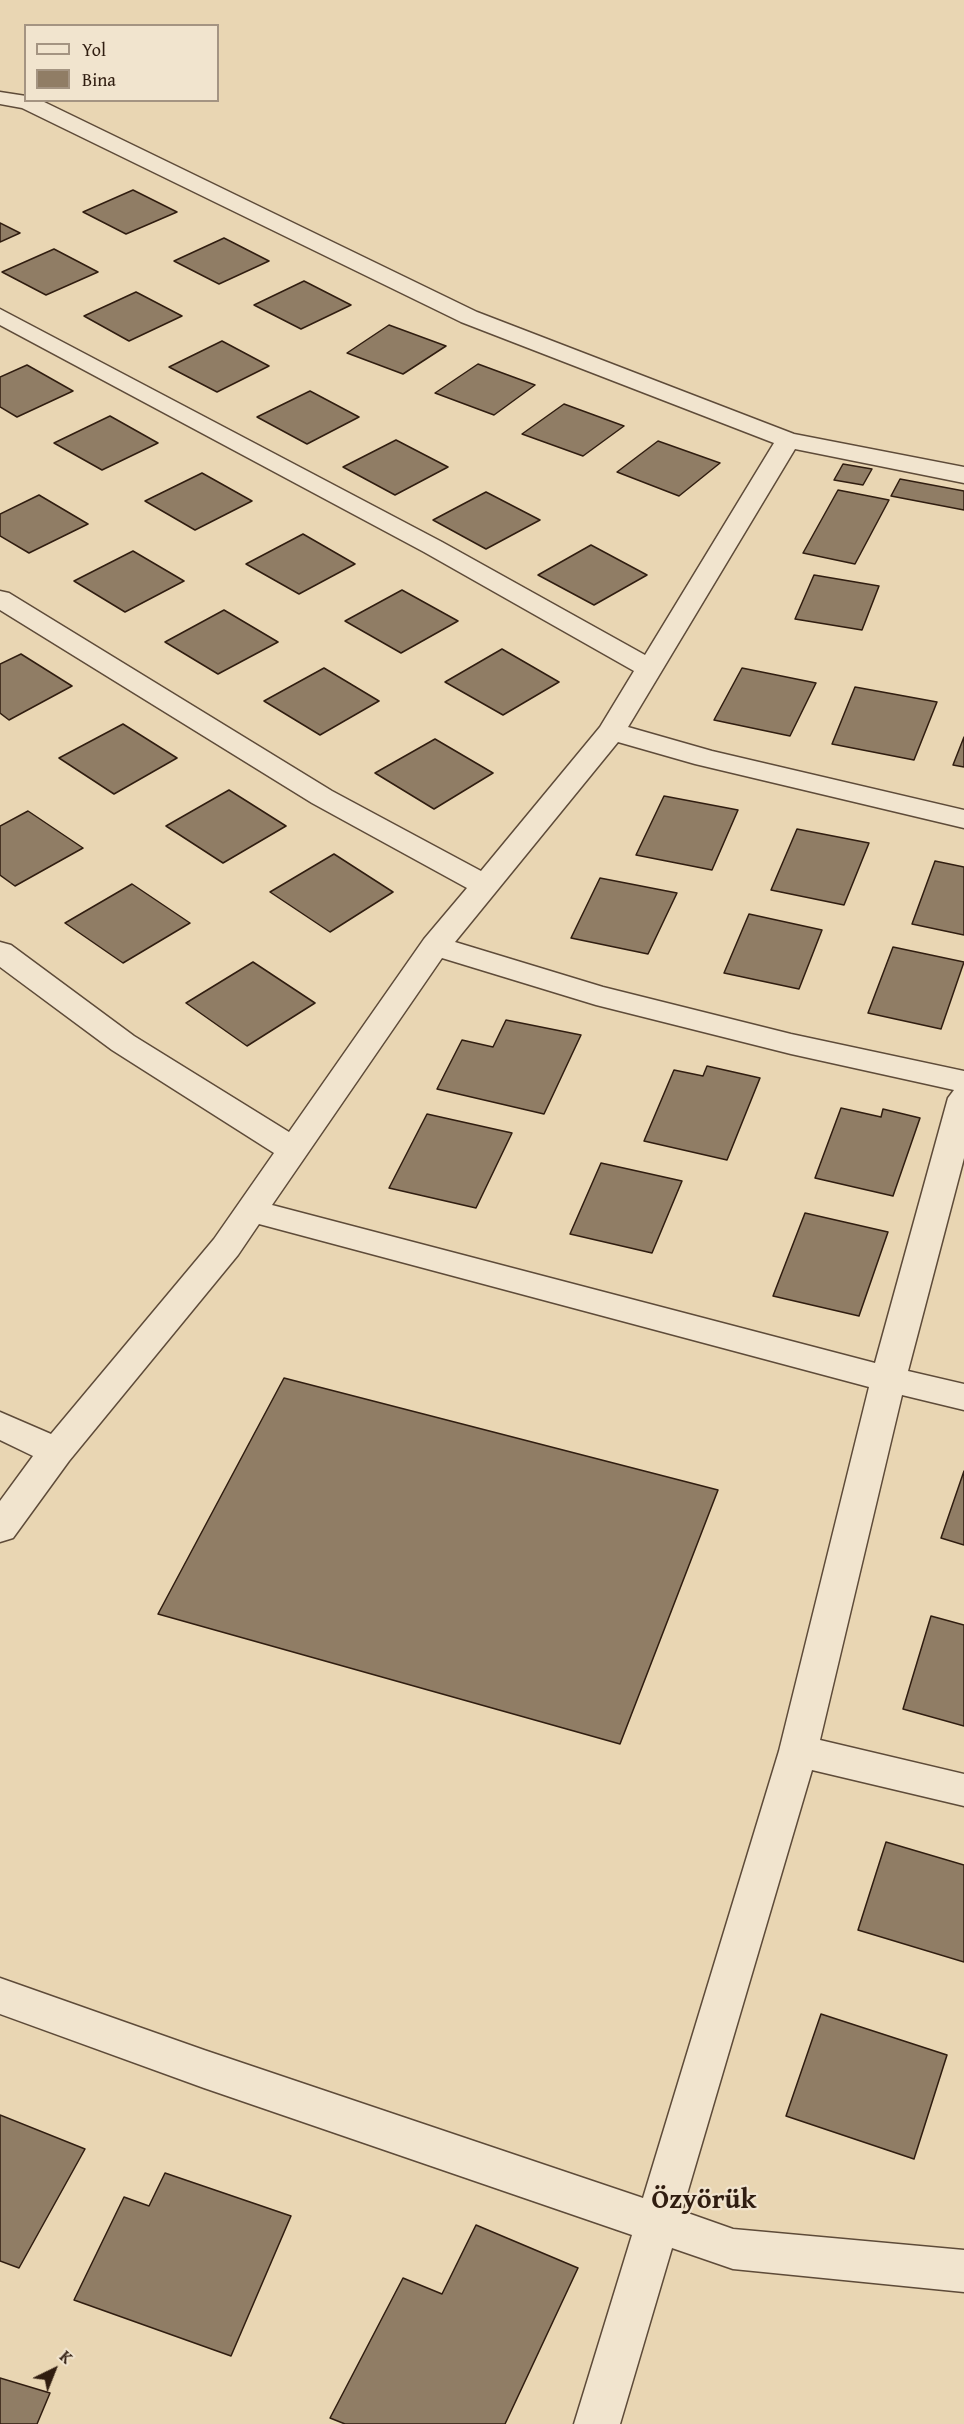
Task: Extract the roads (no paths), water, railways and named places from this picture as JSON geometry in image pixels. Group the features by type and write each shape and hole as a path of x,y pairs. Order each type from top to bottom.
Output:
{"street":[{"path":"0,98 28,103 469,317 788,440 964,475"},
{"path":"0,316 433,547 650,669"},
{"path":"0,1528 56,1452 226,1247 435,946 612,731 788,440"},
{"path":"0,599 322,797 485,885"},
{"path":"612,731 705,758 964,819"},
{"path":"435,946 596,995 791,1044 964,1082"},
{"path":"0,952 123,1043 293,1150"},
{"path":"597,2424 798,1752 888,1380 964,1098"},
{"path":"251,1211 888,1380 964,1397"},
{"path":"0,1425 56,1452"},
{"path":"798,1752 964,1790"},
{"path":"0,1996 204,2069 734,2249 964,2271"}],"district":[{"name":"Özyörük","path":"704,2201"}]}
